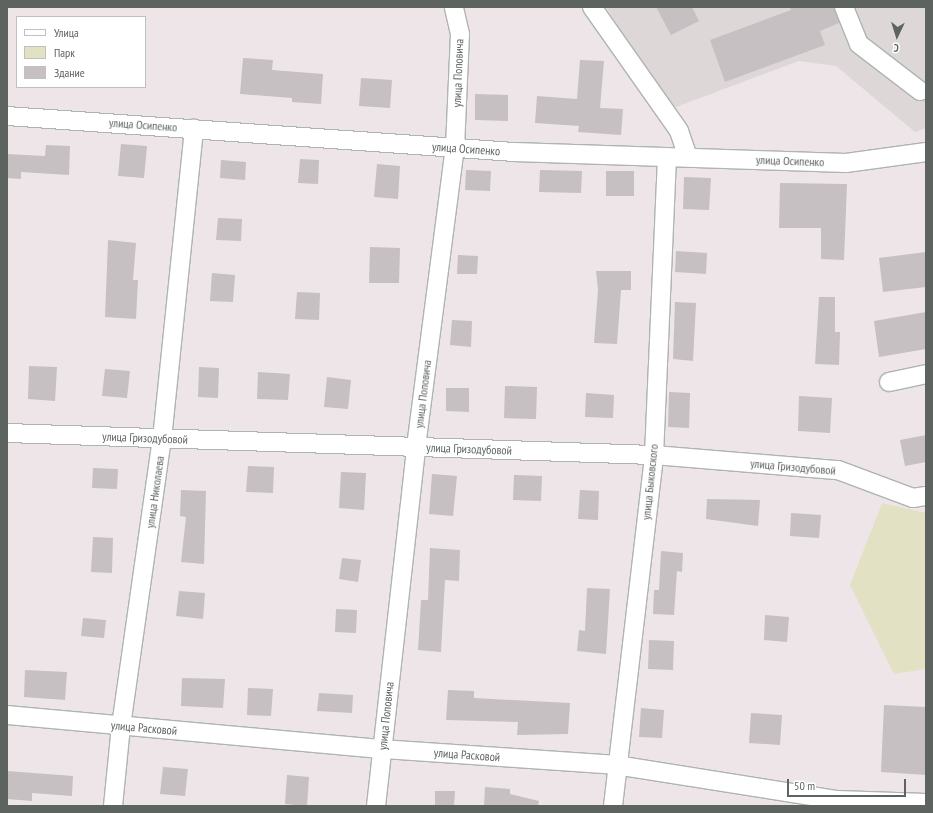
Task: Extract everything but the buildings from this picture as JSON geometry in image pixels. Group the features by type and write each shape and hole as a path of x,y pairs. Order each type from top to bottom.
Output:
{"street":[{"name":"улица Поповича","path":"376,806 416,447 455,148 460,34 454,7"},
{"path":"592,7 679,131 688,157"},
{"path":"844,7 859,44 920,91"},
{"name":"улица Осипенко","path":"7,116 455,148 667,157 846,163 926,152"},
{"name":"улица Николаева","path":"113,806 121,726 162,439 194,129"},
{"name":"улица Быковского","path":"613,806 616,765 654,455 667,157"},
{"path":"890,382 926,374"},
{"name":"улица Гризодубовой","path":"7,433 654,455 838,470 913,498 926,496"},
{"name":"улица Расковой","path":"7,715 382,749 616,765 837,800 926,803"}],"shaded area":[{"path":"606,7 926,7 926,128 915,132 836,66 799,61 668,110"}],"green space":[{"path":"882,503 926,513 926,669 894,674 850,585"}]}
